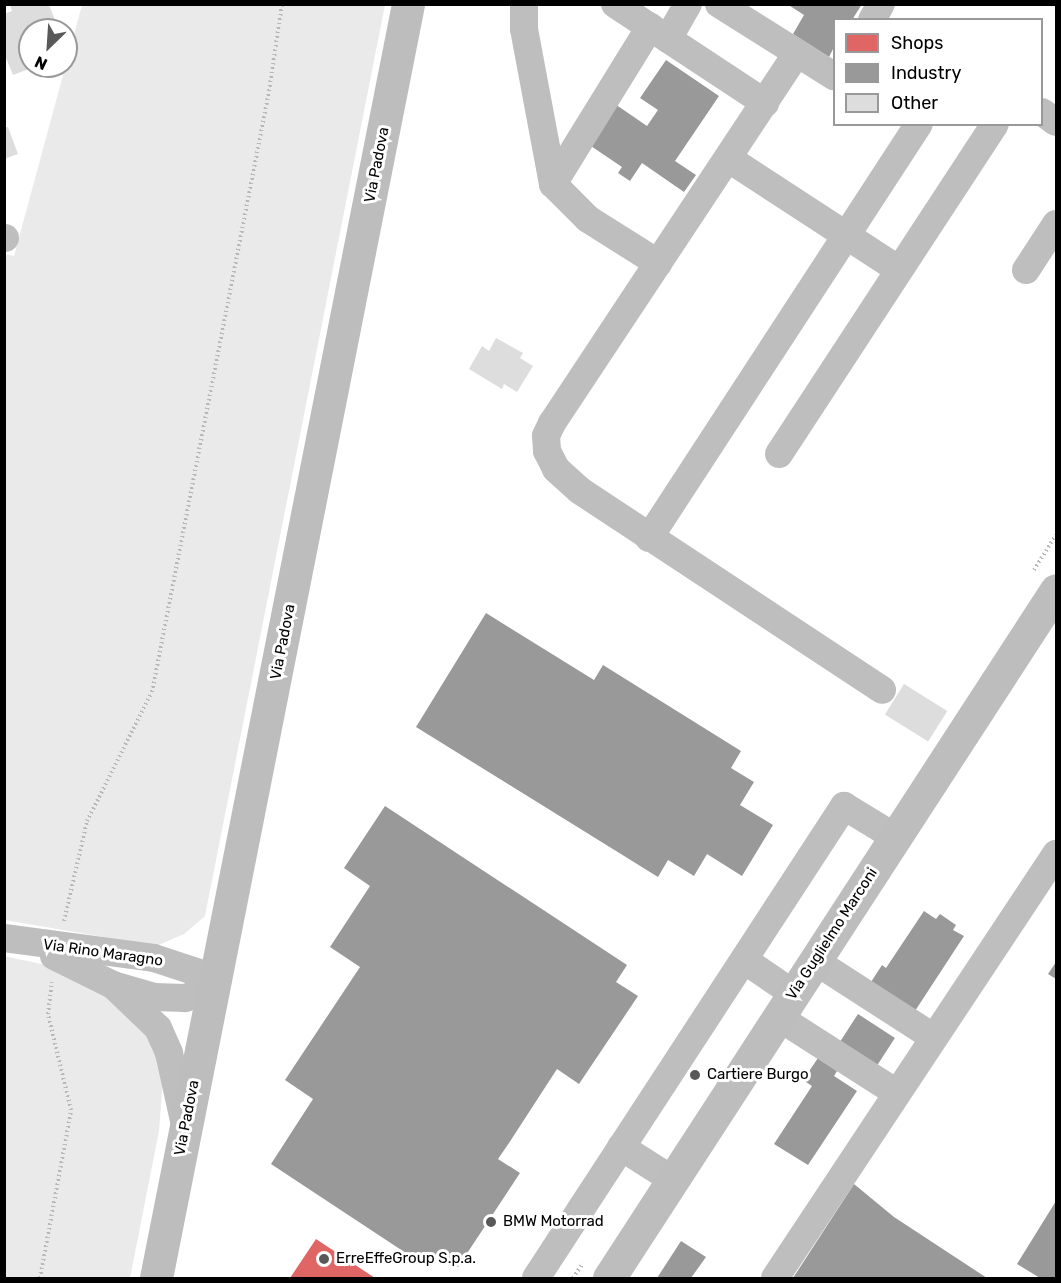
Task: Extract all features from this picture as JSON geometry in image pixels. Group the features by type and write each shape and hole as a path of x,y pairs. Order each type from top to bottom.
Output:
{"main road":[{"name":"Via Padova","path":"156,1278 408,4"},
{"name":"Via Guglielmo Marconi","path":"609,1278 1056,590"}],"street":[{"path":"524,4 524,29 553,184 588,219 658,263"},
{"path":"615,4 765,103"},
{"path":"553,184 659,33 688,4"},
{"path":"719,4 833,75"},
{"path":"873,18 881,4"},
{"path":"797,53 546,436 547,451 556,469 649,538 882,690"},
{"path":"1043,113 1056,122"},
{"path":"649,538 918,126"},
{"path":"779,454 994,126"},
{"path":"729,159 899,270"},
{"path":"1026,270 1056,224"},
{"path":"536,1278 844,806 895,837"},
{"path":"775,1278 1056,854"},
{"name":"Via Rino Maragno","path":"13,940 58,952 154,958 215,978 199,993 185,998 154,997 113,985"},
{"name":"Via Rino Maragno","path":"58,952 113,985 143,1009 164,1039 185,1125"},
{"path":"744,960 786,1006 897,1093"},
{"path":"815,961 933,1037"},
{"path":"621,1147 673,1180"}],"path":[{"path":"40,1278 70,1110 48,1014 58,952 87,821 152,692 269,91 282,4"}],"shaded area":[{"path":"82,5 385,5 205,916 184,934 156,946 5,920 4,254 14,256 62,78 78,78 78,20"},
{"path":"4,956 46,965 94,982 160,1049 163,1079 159,1131 130,1278 5,1278"}],"building: Shops":[{"name":"ErreEffeGroup S.p.a.","path":"316,1239 375,1278 290,1278"}],"building: Industry":[{"path":"787,4 862,4 853,18 833,18 833,49 829,57 793,34 804,15"},
{"path":"666,60 719,96 675,161 696,175 684,192 642,163 630,181 618,173 622,167 585,142 612,102 647,126 658,110 640,98"},
{"path":"486,613 594,680 603,665 741,751 731,768 754,782 740,805 773,825 742,876 707,854 694,876 668,860 658,877 416,727"},
{"path":"385,806 627,965 616,982 638,996 579,1084 557,1069 498,1159 520,1173 458,1267 437,1253 427,1267 271,1164 313,1099 285,1080 360,967 330,947 370,886 344,868"},
{"path":"924,911 936,919 940,914 956,925 953,930 964,936 915,1011 871,982 882,965 886,968"},
{"path":"1056,962 1056,979 1048,974"},
{"path":"858,1014 895,1038 875,1068 838,1044"},
{"path":"818,1058 837,1071 834,1076 857,1091 808,1165 774,1144 812,1086 803,1080"},
{"path":"854,1184 894,1217 987,1278 793,1278"},
{"path":"1056,1201 1056,1278 1040,1278 1017,1264"},
{"path":"681,1241 706,1257 691,1278 657,1278"}],"building: Other":[{"path":"10,5 49,5 54,18 18,18 18,73 13,75 4,53 4,14 12,11"},
{"path":"8,127 18,154 4,159 4,128"},
{"path":"496,338 523,353 520,358 533,366 517,392 504,384 502,389 469,369 482,346 489,351"},
{"path":"904,684 947,711 928,742 885,715"}],"place":[{"name":"Cartiere Burgo","path":"695,1075"},
{"name":"BMW Motorrad","path":"491,1222"},
{"name":"ErreEffeGroup S.p.a.","path":"324,1259"}]}
